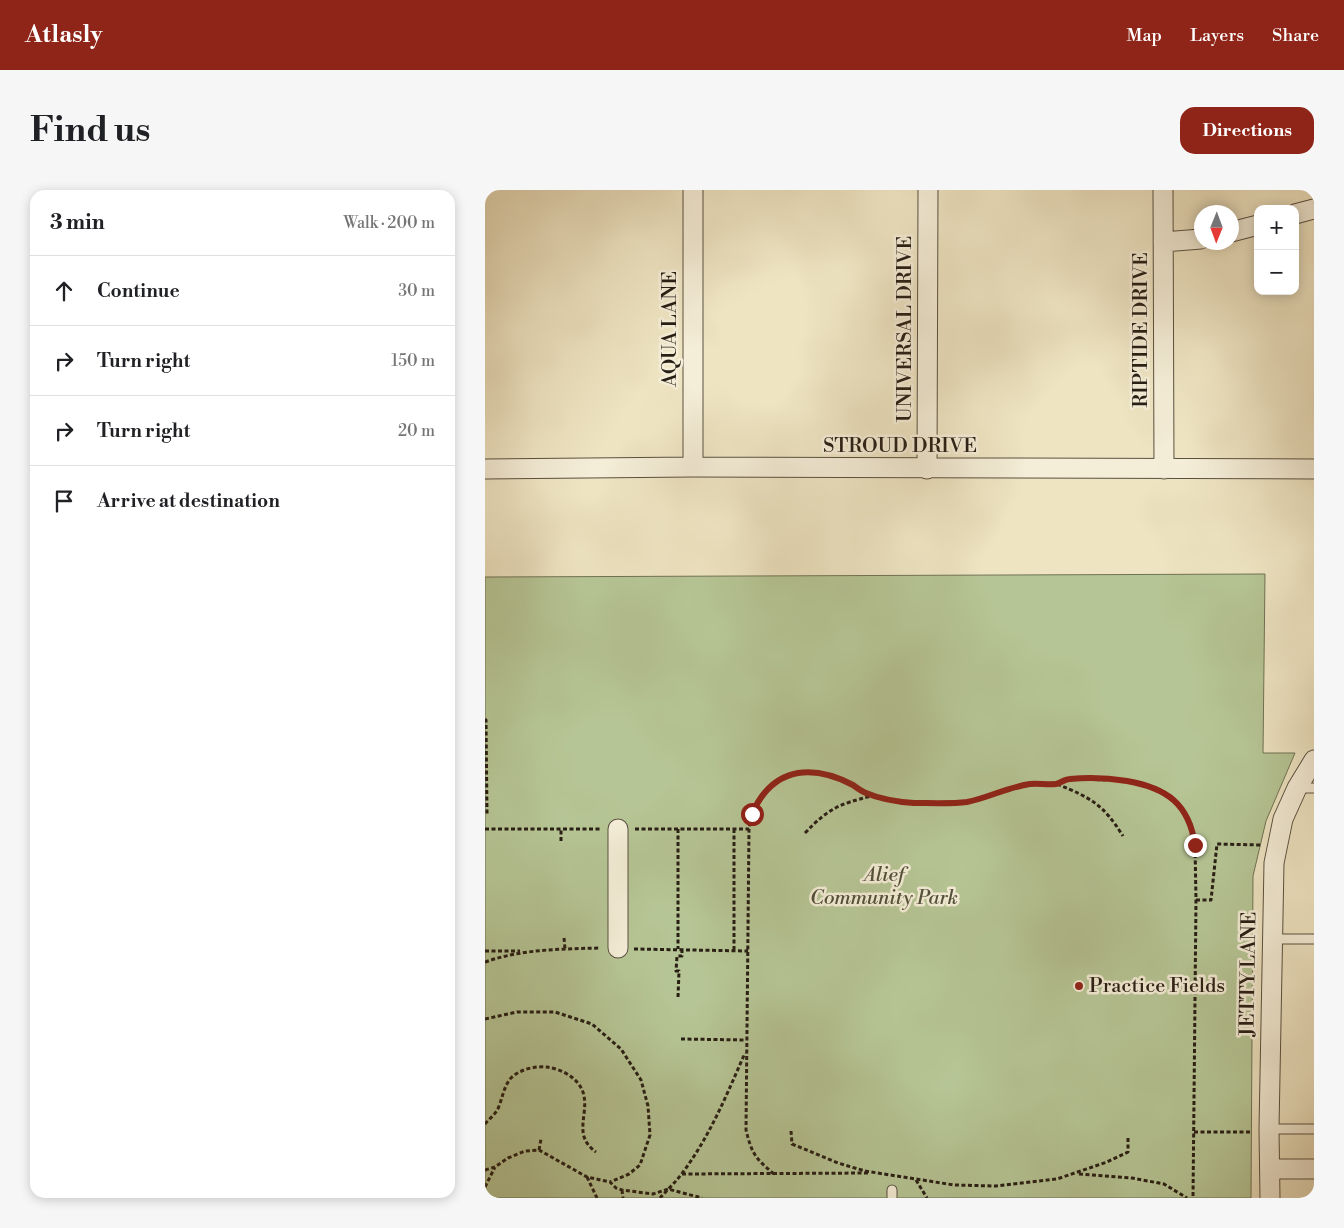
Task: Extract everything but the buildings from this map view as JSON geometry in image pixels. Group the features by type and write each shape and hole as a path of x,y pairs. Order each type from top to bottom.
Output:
{"street":[{"name":"AQUA LANE","path":"693,190 693,467"},
{"name":"UNIVERSAL DRIVE","path":"927,469 928,190"},
{"name":"RIPTIDE DRIVE","path":"1163,190 1164,469"},
{"path":"1239,230 1254,226"},
{"path":"1163,242 1194,240"},
{"name":"STROUD DRIVE","path":"485,469 693,467 1314,469"},
{"name":"JETTY LANE","path":"1270,1198 1269,1131 1274,863 1283,819 1305,788 1314,760"},
{"path":"617,948 618,829"},
{"path":"1270,1169 1314,1169"}],"lane":[{"path":"1272,939 1314,939"},
{"path":"1269,1131 1314,1129"}],"path":[{"path":"485,719 487,725 487,814"},
{"path":"774,1174 751,1150 745,1130 749,829 756,804 762,795 779,780 790,775 813,772 838,778 873,796 912,803 967,802 1030,784 1057,784 1080,793 1099,804 1109,814 1123,836"},
{"path":"1057,784 1068,779 1117,780 1153,787 1177,802 1185,813 1194,835 1196,900 1193,1198"},
{"path":"805,832 823,815 835,807 873,796"},
{"path":"561,829 561,841"},
{"path":"678,829 680,949 682,956 677,956 676,971 679,971 678,997"},
{"path":"734,829 734,951"},
{"path":"1196,900 1211,900 1217,844 1277,846"},
{"path":"564,938 565,949"},
{"path":"485,951 528,951"},
{"path":"485,1020 517,1012 555,1012 592,1024 621,1049 641,1080 648,1106 650,1135 640,1164 629,1174 610,1182 587,1177 539,1150 525,1151 508,1158 495,1167 485,1170"},
{"path":"681,1039 746,1040"},
{"path":"660,1198 682,1174 702,1144 724,1102 746,1050"},
{"path":"485,1124 499,1108 504,1090 512,1078 524,1070 539,1066 556,1068 571,1076 580,1086 584,1096 582,1128 589,1147 596,1152"},
{"path":"791,1130 792,1144 837,1163 865,1171 954,1185 996,1186 1057,1179 1077,1174 1128,1152 1127,1136"},
{"path":"1194,1132 1269,1131"},
{"path":"539,1150 541,1139"},
{"path":"485,1187 495,1167"},
{"path":"682,1174 880,1173"},
{"path":"1077,1174 1132,1178 1164,1184 1187,1198"},
{"path":"587,1177 597,1198"},
{"path":"915,1179 927,1198"},
{"path":"610,1182 621,1190 653,1194 668,1189 702,1198"},
{"path":"621,1190 623,1198"}],"green space":[{"name":"Alief Community Park","path":"1265,574 1263,753 1295,753 1266,821 1253,876 1251,1198 485,1198 485,577"}],"place":[{"name":"Practice Fields","path":"1079,986"}],"route":[{"path":"752,814 756,804 770,786 790,775 801,773 813,772 830,775 873,796 912,803 967,802 1030,784 1057,784 1068,779 1093,778 1143,784 1163,792 1177,802 1185,813 1191,824 1195,845"}]}
